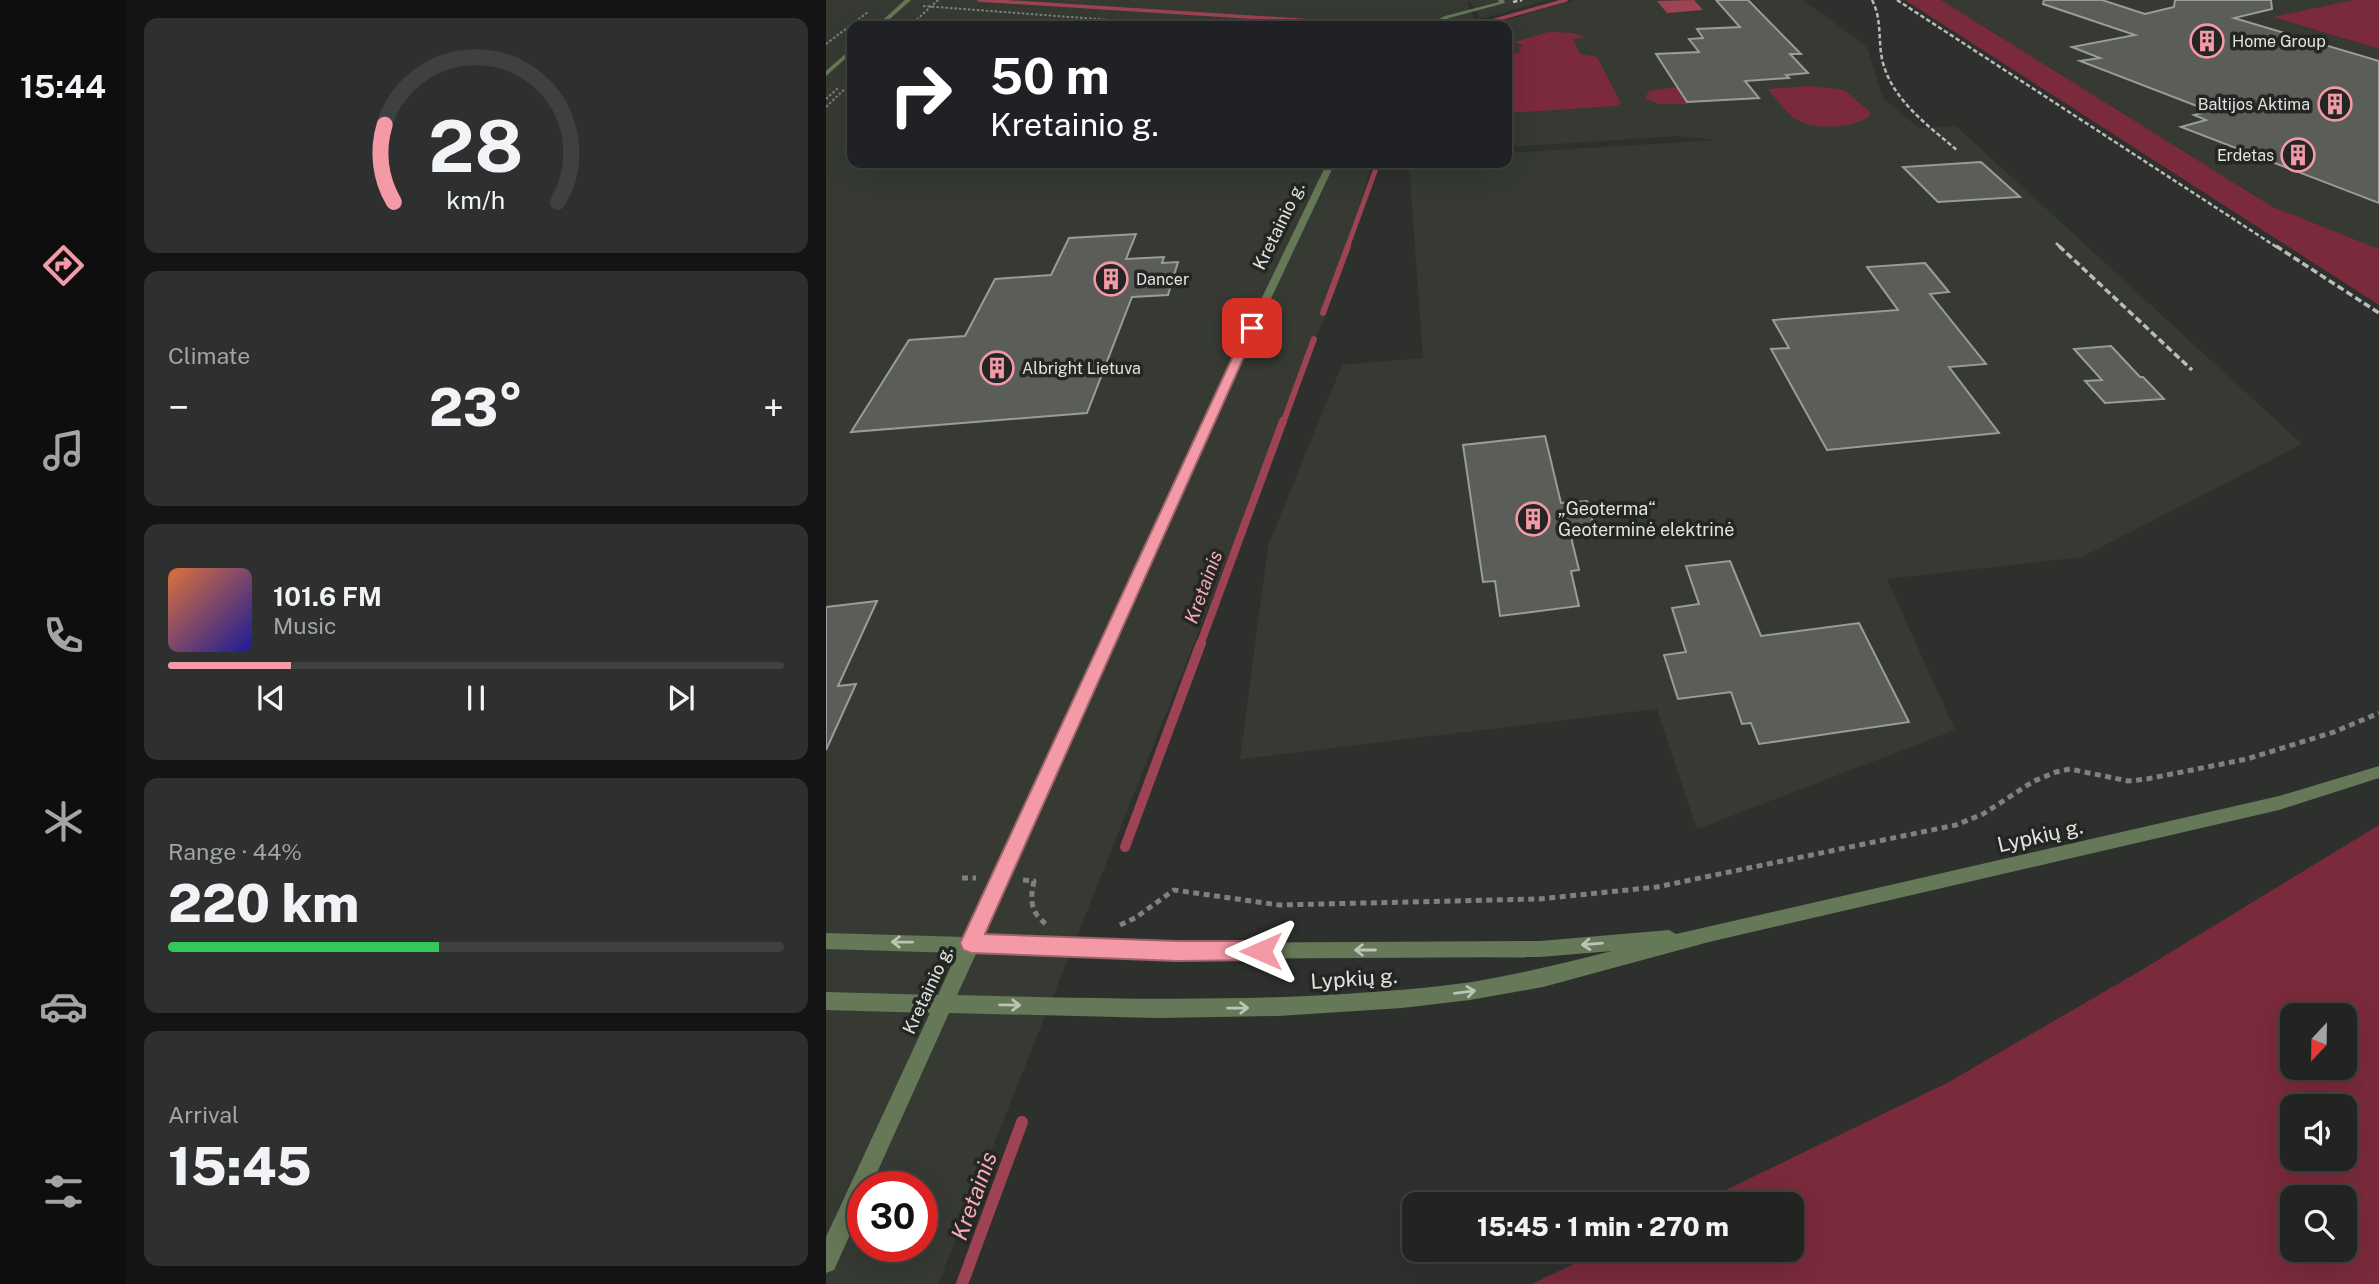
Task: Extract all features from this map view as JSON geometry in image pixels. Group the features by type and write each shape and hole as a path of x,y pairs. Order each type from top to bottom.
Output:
{"street":[{"path":"1440,21 1502,3 1501,0"},
{"path":"885,21 906,2"},
{"path":"826,74 847,55"},
{"name":"Kretainio g.","path":"826,1262 1245,343 1329,168"},
{"name":"Lypkių g.","path":"826,1001 1158,1009 1278,1007 1402,999 1470,991 1543,978 1709,934 2279,803 2379,772"},
{"name":"Lypkių g.","path":"826,941 971,943 1177,951 1540,949 1709,934"}],"path":[{"path":"916,21 938,0"},
{"path":"906,2 931,7 1123,21"},
{"path":"857,20 872,8"},
{"path":"857,20 863,20"},
{"path":"826,44 847,28"},
{"path":"826,107 847,87"},
{"path":"1113,926 1125,924 1142,913 1159,895 1174,890 1279,905 1539,899 1657,887 1956,825 1988,812 2039,777 2070,769 2128,781 2147,779 2247,759 2334,732 2379,713"},
{"path":"962,878 1034,881 1029,903 1036,918 1049,926"}],"shaded area":[{"path":"826,0 1548,0 1480,19 1470,1 1467,2 1475,20 1473,21 847,21 847,168 1371,168 1338,283 938,1284 826,1284"},
{"path":"1575,0 1803,0 1867,47 1883,98 1919,128 1956,126 2302,444 2082,557 1887,579 1955,730 1697,829 1657,709 1240,759 1268,546 1342,365 1423,358 1409,168 1512,168 1512,153 1718,140 1678,136 1512,147 1512,21 1502,21"},
{"path":"1694,0 1703,10 1667,13 1657,1"},
{"path":"1905,0 1941,0 2271,206 2379,249 2379,305"},
{"path":"1941,0 2354,0 2275,18 2379,49 2379,249 2271,206"},
{"path":"2354,0 2379,0 2379,49 2273,17"},
{"path":"1549,32 1573,33 1586,37 1573,39 1580,54 1597,57 1621,103 1616,106 1512,113 1512,54 1520,52 1519,48 1523,45 1513,42"},
{"path":"1810,86 1844,90 1870,112 1869,117 1842,126 1811,125 1790,115 1768,89"},
{"path":"1677,87 1688,104 1659,104 1645,98 1649,91"},
{"path":"2379,825 2379,1284 1532,1284 1578,1262 1804,1262 1804,1192 1722,1192 1947,1083 2140,971"}],"building":[{"path":"1716,0 1748,0 1801,54 1790,54 1808,73 1786,75 1789,78 1745,81 1759,98 1687,102 1656,54 1699,52 1689,39 1703,38 1697,29 1740,27"},
{"path":"2044,0 2102,0 2145,14 2174,7 2175,0 2271,0 2272,9 2234,18 2379,61 2379,203 2181,127 2206,120 2194,115 2210,111 2080,61 2100,58 2072,47 2135,35 2043,4"},
{"path":"1981,162 2020,197 1938,202 1903,167"},
{"name":"Albright Lietuva","path":"1136,234 1126,259 1164,257 1162,263 1178,262 1168,295 1132,297 1087,413 851,432 909,340 965,336 995,279 1051,275 1069,238"},
{"path":"1925,263 1949,292 1930,294 1986,364 1949,367 1999,433 1827,450 1771,349 1789,348 1773,320 1898,310 1867,267"},
{"path":"2111,346 2164,399 2105,403 2085,381 2102,380 2074,349"},
{"name":"„Geoterma“ Geoterminė elektrinė","path":"1545,436 1561,503 1587,501 1596,534 1571,537 1579,570 1571,571 1579,606 1500,616 1495,581 1483,582 1463,445"},
{"path":"1730,561 1761,636 1859,623 1909,722 1759,744 1751,723 1742,724 1731,692 1678,699 1664,655 1686,652 1672,608 1699,604 1686,566"},
{"path":"877,601 838,686 856,684 826,750 826,607"}],"waterway":[{"path":"979,0 1313,21"},
{"name":"Kretainis","path":"1492,21 1566,0"},
{"name":"Kretainis","path":"1347,248 1376,168"},
{"name":"Kretainis","path":"1323,313 1348,246"},
{"name":"Kretainis","path":"1283,423 1314,339"},
{"name":"Kretainis","path":"1200,645 1283,421"},
{"name":"Kretainis","path":"1125,847 1201,643"},
{"name":"Kretainis","path":"962,1284 1022,1122"}],"railway":[{"path":"1513,2 1522,0"},
{"path":"1872,0 1879,22 1882,59 1894,87 1912,111 1958,151"},
{"path":"1897,0 2278,248"},
{"path":"2056,243 2059,246"},
{"path":"2059,246 2192,370"},
{"path":"2276,246 2379,313"}],"place":[{"name":"Home Group","path":"2207,41"},
{"name":"Baltijos Aktima","path":"2335,104"},
{"name":"Erdetas","path":"2298,155"},
{"name":"Dancer","path":"1111,279"},
{"name":"Albright Lietuva","path":"997,368"},
{"name":"„Geoterma“ Geoterminė elektrinė","path":"1533,519"}],"route":[{"path":"1252,328 971,943 1177,951 1261,951"}]}
